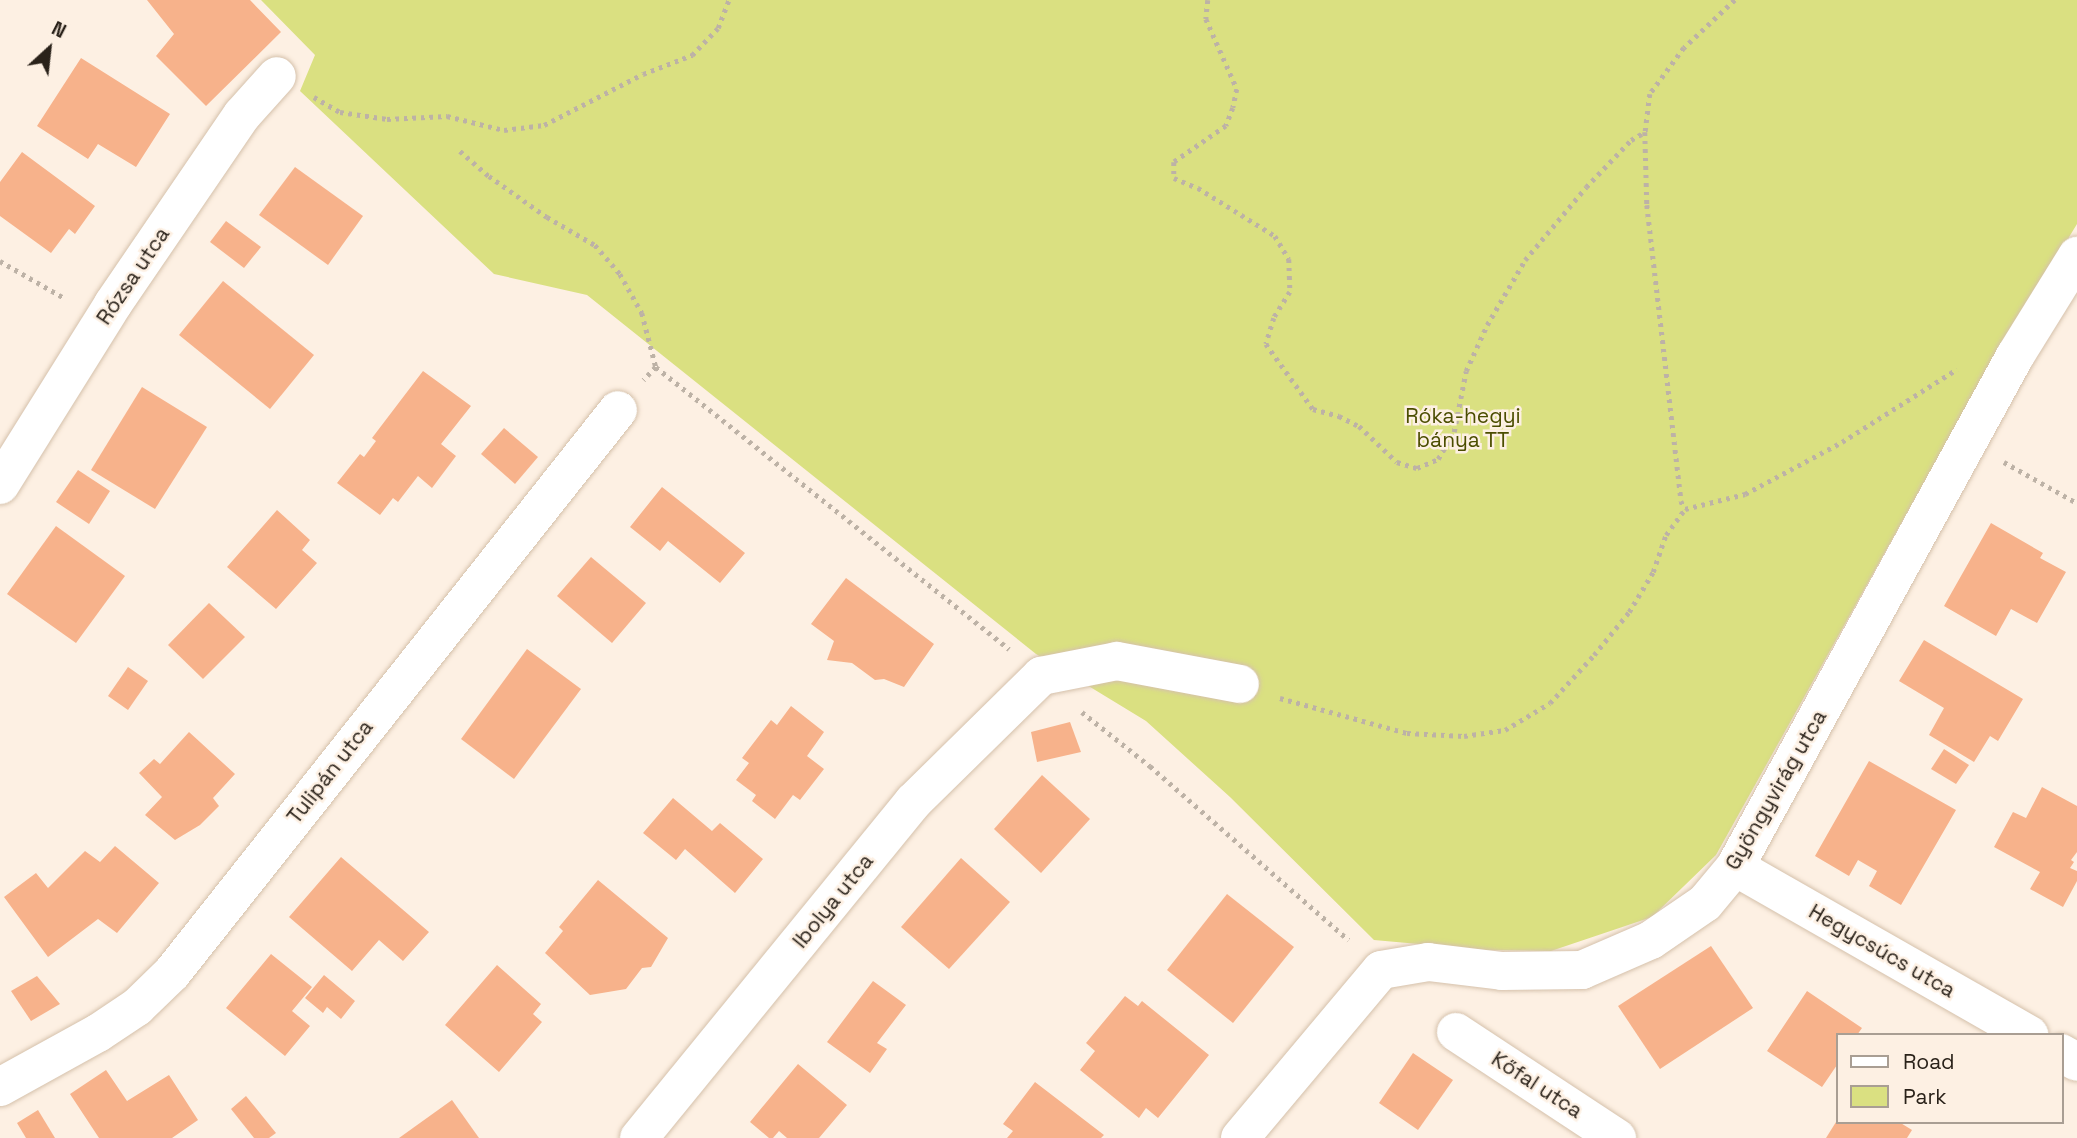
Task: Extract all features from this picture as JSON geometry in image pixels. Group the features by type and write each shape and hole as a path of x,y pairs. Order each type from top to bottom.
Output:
{"street":[{"name":"Rózsa utca","path":"0,485 113,304 242,115 277,76"},
{"name":"Gyöngyvirág utca","path":"1381,970 1428,962 1502,971 1582,970 1651,940 1705,903 1735,867 2015,356 2077,256"},
{"name":"Tulipán utca","path":"0,1087 98,1033 137,1007 172,973 618,410"},
{"path":"1041,676 1117,661 1240,684"},
{"name":"Ibolya utca","path":"639,1138 913,802 1041,676"},
{"name":"Hegycsúcs utca","path":"1735,867 2026,1033"},
{"path":"1240,1138 1381,970"},
{"name":"Kőfal utca","path":"1456,1032 1617,1138"}],"path":[{"path":"277,76 340,112 387,119 447,116 504,130 544,125 643,74 692,55 718,28 729,0"},
{"path":"1208,0 1206,19 1237,89 1226,126 1174,162 1174,178 1198,188 1275,236 1289,258 1290,292 1273,318 1266,344 1312,410 1339,416 1359,426 1398,462 1417,468 1438,459 1454,432 1466,371 1487,325 1525,260 1613,159 1631,140 1645,132"},
{"path":"1685,509 1681,501 1647,205 1645,132 1650,94 1684,48 1735,0"},
{"path":"460,151 489,176 547,217 595,245 620,274 642,313 656,367 979,622 1150,766 1381,970"},
{"path":"0,261 90,313 113,304"},
{"path":"1240,684 1314,710 1407,733 1464,736 1505,730 1550,703 1594,655 1629,612 1653,572 1665,535 1685,509 1745,495 1842,442 1983,354 2001,351 2015,356"},
{"path":"618,410 656,367"},
{"path":"1969,443 2077,503"}],"green space":[{"name":"Róka-hegyi bánya TT","path":"261,0 2077,0 2077,224 1975,391 1716,855 1652,917 1551,951 1485,950 1374,940 1230,797 1146,721 1036,654 587,295 494,274 300,91 315,55"}],"building":[{"path":"147,0 250,0 281,32 206,106 156,56 174,34"},
{"path":"81,58 170,114 136,167 98,144 88,159 37,126"},
{"path":"22,152 95,206 75,234 69,229 51,253 0,216 0,182"},
{"path":"295,167 363,216 328,265 259,215"},
{"path":"226,221 261,247 244,268 210,242"},
{"path":"223,281 314,355 270,409 179,335"},
{"path":"423,371 471,406 441,444 456,456 432,488 418,476 398,502 393,498 380,515 337,483 360,454 364,457 376,441 372,438"},
{"path":"142,387 207,427 155,509 91,470"},
{"path":"504,428 538,457 515,484 481,454"},
{"path":"78,470 110,491 89,524 56,502"},
{"path":"662,487 745,553 720,583 668,541 660,551 630,527"},
{"path":"277,510 310,540 302,550 317,563 276,609 227,567"},
{"path":"1991,523 2043,553 2040,558 2066,572 2037,623 2011,609 1996,636 1944,606"},
{"path":"56,526 125,576 76,643 7,594"},
{"path":"591,557 646,603 612,643 557,596"},
{"path":"846,578 934,644 904,687 884,679 875,680 852,663 827,660 834,641 811,624"},
{"path":"209,603 245,637 203,679 168,645"},
{"path":"1924,640 2023,699 1998,741 1990,736 1974,762 1929,735 1944,708 1899,681"},
{"path":"527,649 581,689 514,779 461,739"},
{"path":"128,667 148,681 128,710 108,696"},
{"path":"791,706 824,732 807,756 824,769 800,800 793,795 775,819 752,801 756,795 736,780 749,763 742,758 771,720 777,725"},
{"path":"1070,722 1081,752 1037,762 1031,732"},
{"path":"189,732 235,774 213,798 219,806 200,825 175,840 145,815 162,797 139,773 154,759 160,764"},
{"path":"1944,749 1969,765 1956,784 1931,769"},
{"path":"1869,761 1956,810 1901,905 1869,886 1877,871 1858,860 1849,876 1815,856"},
{"path":"1042,775 1090,819 1041,873 994,829"},
{"path":"2042,787 2077,806 2077,852 2071,860 2074,862 2070,868 2077,871 2077,881 2063,907 2030,889 2040,872 1994,847 2013,812 2026,818"},
{"path":"673,798 712,831 720,823 763,859 735,893 685,849 676,860 643,833"},
{"path":"115,846 159,883 117,933 98,919 48,957 4,897 36,873 48,888 85,851 100,862"},
{"path":"341,857 429,932 403,961 379,940 352,971 289,917"},
{"path":"961,858 1010,902 949,969 901,927"},
{"path":"598,880 668,938 651,967 642,968 626,989 590,995 545,953 563,931 559,927"},
{"path":"1227,894 1294,947 1233,1023 1167,970"},
{"path":"1711,946 1753,1008 1660,1069 1618,1006"},
{"path":"271,954 312,987 292,1011 310,1026 285,1056 226,1008"},
{"path":"497,965 541,1004 533,1014 542,1022 499,1072 445,1025"},
{"path":"324,975 355,1001 341,1019 327,1007 323,1013 305,998"},
{"path":"37,976 60,1004 31,1021 11,991"},
{"path":"873,981 906,1005 877,1043 887,1049 870,1073 827,1042"},
{"path":"1807,991 1862,1028 1858,1033 1836,1033 1836,1066 1822,1087 1767,1051"},
{"path":"1125,996 1138,1006 1142,1001 1209,1055 1158,1118 1146,1108 1139,1118 1080,1070 1095,1051 1086,1043"},
{"path":"1413,1053 1453,1080 1418,1130 1379,1103"},
{"path":"798,1064 847,1105 819,1138 787,1138 779,1131 773,1138 769,1138 750,1122"},
{"path":"106,1070 127,1101 169,1075 198,1120 172,1138 99,1138 70,1094"},
{"path":"1035,1082 1104,1135 1101,1138 1007,1138 1013,1131 1003,1124"},
{"path":"246,1096 276,1133 269,1138 254,1138 231,1109"},
{"path":"452,1100 479,1138 399,1138"},
{"path":"38,1110 55,1138 26,1138 17,1123"},
{"path":"1836,1122 1902,1124 1912,1130 1907,1138 1826,1138"}]}
